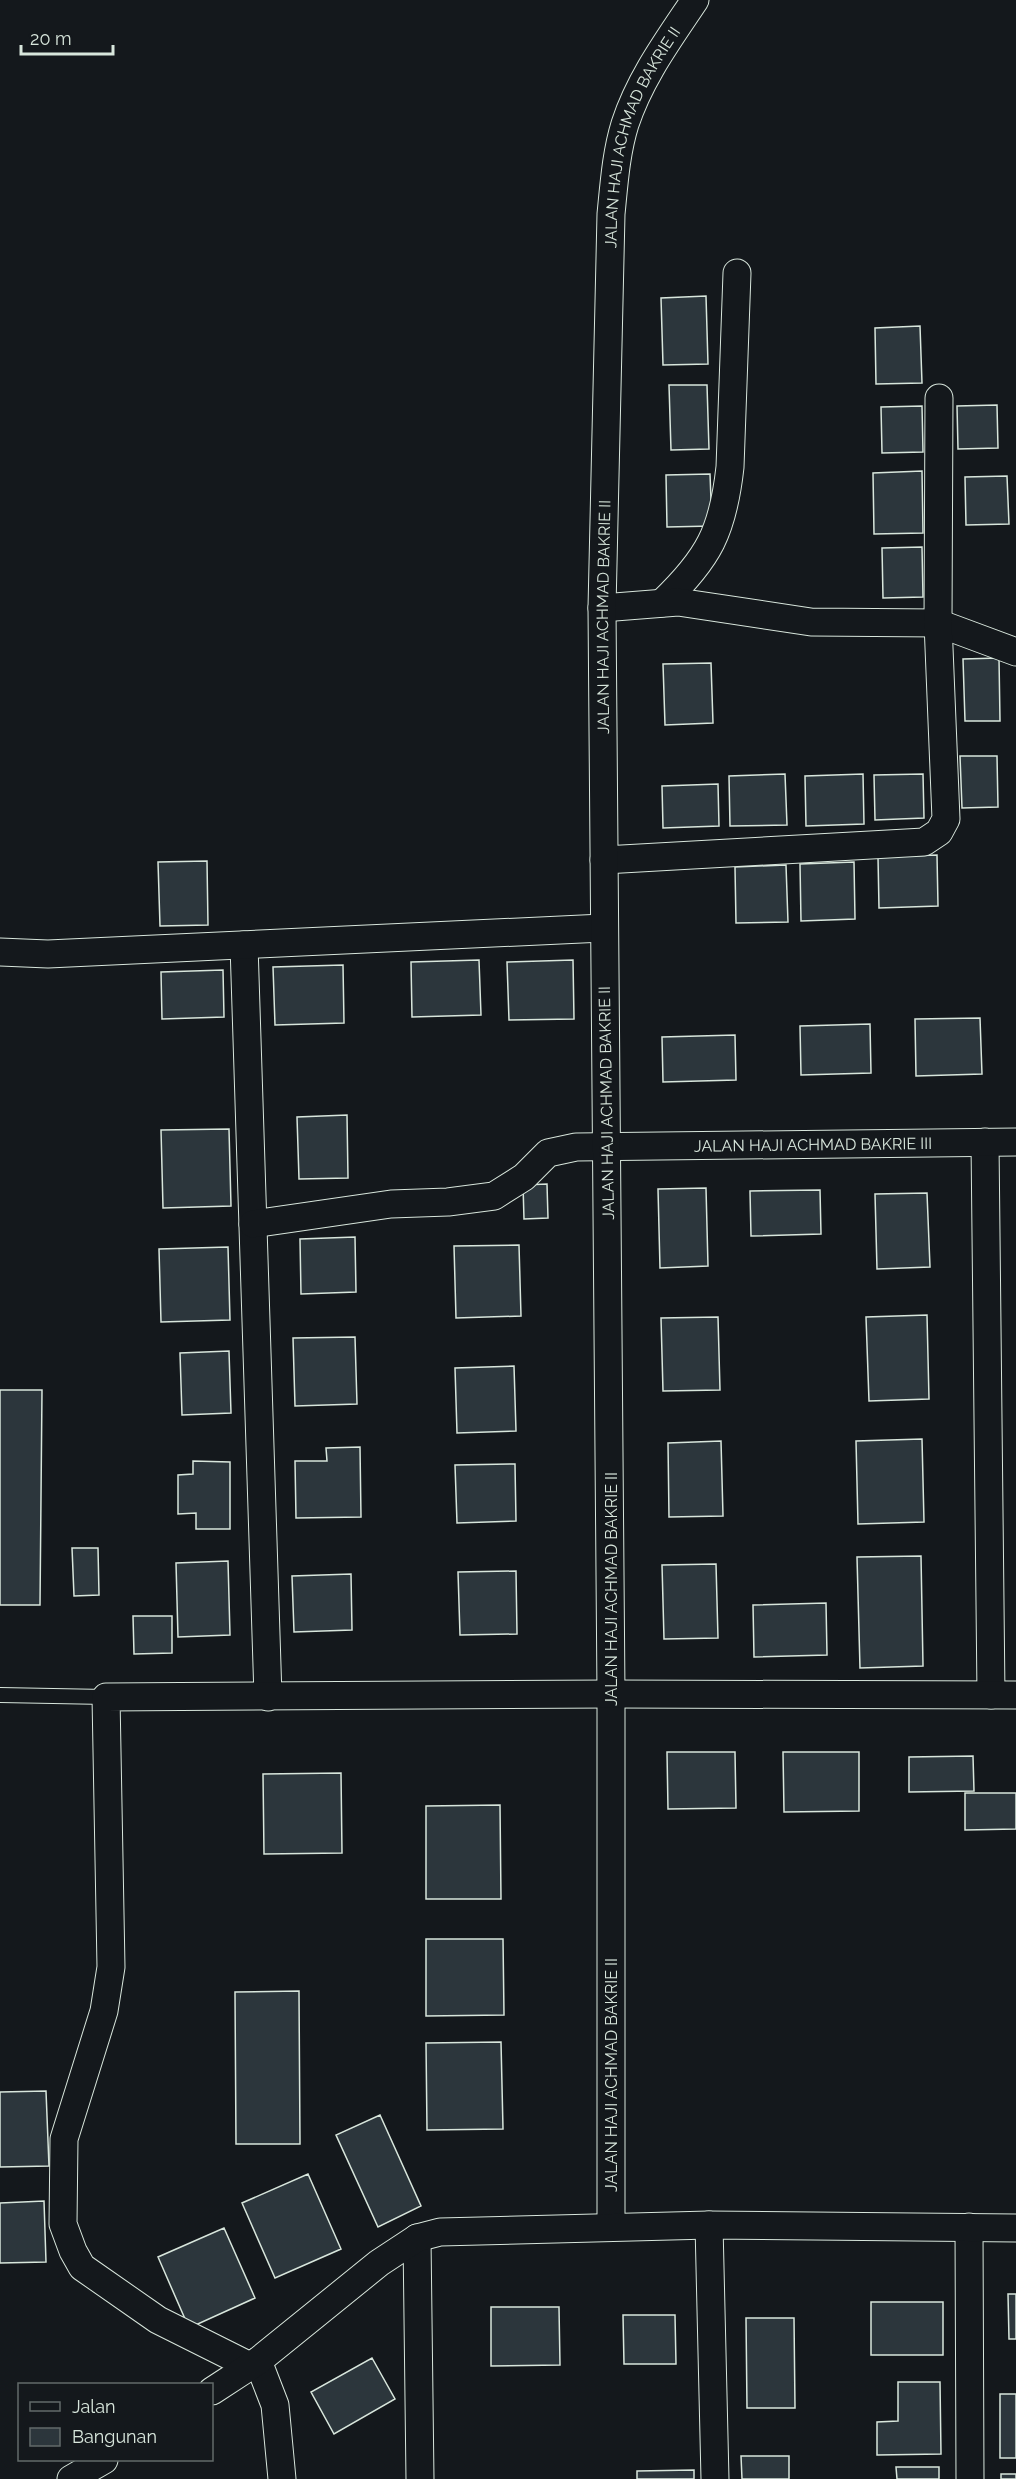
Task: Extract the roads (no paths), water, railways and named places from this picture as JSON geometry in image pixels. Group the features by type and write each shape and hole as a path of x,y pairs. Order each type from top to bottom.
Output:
{"street":[{"name":"JALAN HAJI ACHMAD BAKRIE II","path":"611,2227 608,1148 603,928 602,608 611,214 619,150 626,123 655,60 695,0"},
{"path":"662,603 683,583 702,559 717,532 726,500 730,467 737,273"},
{"path":"604,860 924,842 939,832 946,819 938,623 939,398"},
{"path":"602,608 662,603 706,605 811,622 938,623 1016,652"},
{"path":"0,952 48,954 603,928"},
{"path":"244,945 268,1697"},
{"path":"282,2479 275,2405 254,2364 158,2320 82,2267 63,2224 64,2139 104,2011 111,1967 106,1698 611,1694 1003,1695 985,1142"},
{"name":"JALAN HAJI ACHMAD BAKRIE III","path":"253,1224 391,1203 448,1202 494,1196 524,1177 548,1154 576,1147 1016,1142"},
{"path":"708,2225 715,2479"},
{"path":"213,2390 254,2364 379,2263 417,2238 440,2232 708,2225 1016,2228"},
{"path":"969,2227 970,2479"},
{"path":"417,2238 420,2479"},
{"path":"71,2479 102,2461"}],"lane":[{"path":"0,1695 106,1698"}]}
